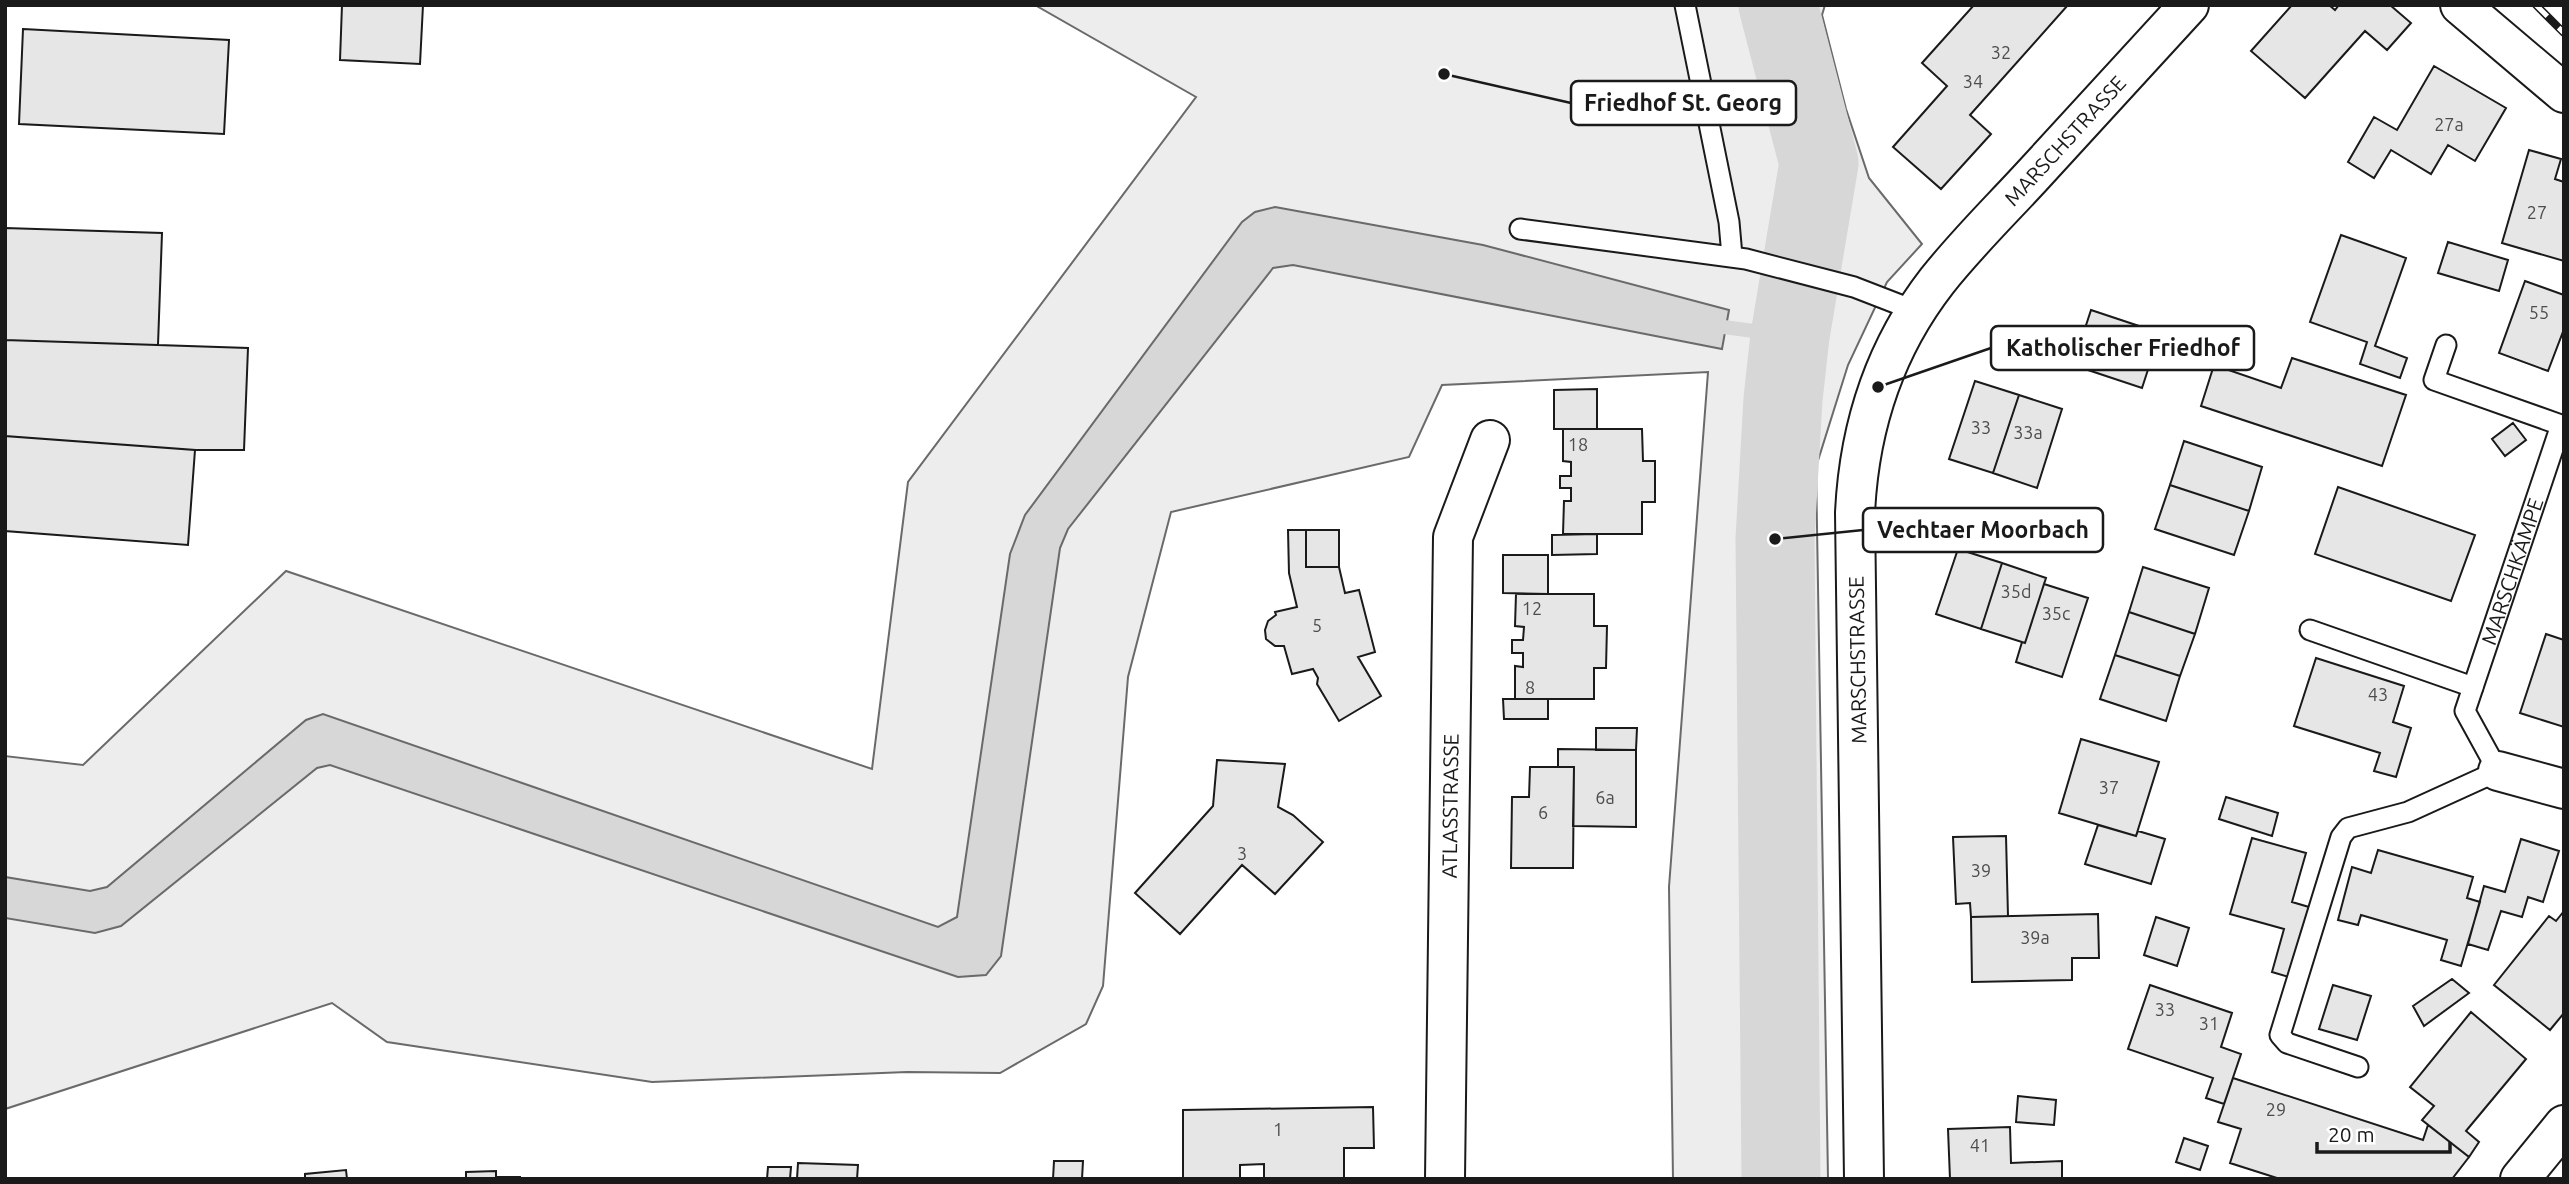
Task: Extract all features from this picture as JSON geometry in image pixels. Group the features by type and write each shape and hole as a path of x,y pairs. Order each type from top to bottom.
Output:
{"street":[{"name":"MARSCHSTRASSE","path":"1864,1179 1856,484 1863,439 1878,387 1894,349 1937,281 2189,5"},
{"path":"2460,5 2564,93"},
{"name":"ATLASSTRASSE","path":"1445,1179 1454,537 1490,440"},
{"path":"2498,771 2564,789"},
{"path":"2520,1179 2564,1125"}],"lane":[{"path":"1685,5 1729,222 1732,256"},
{"path":"1520,229 1732,256 1854,287 1916,312"},
{"name":"MARSCHKÄMPE","path":"2446,345 2434,380 2561,425 2465,711 2498,771"},
{"path":"2310,629 2473,687"},
{"path":"2358,1067 2287,1043 2280,1035 2341,836 2347,828 2408,812 2498,771"}],"shaded area":[{"path":"1035,5 1825,5 1822,15 1846,109 1869,178 1922,244 1887,282 1848,365 1816,467 1828,1179 1673,1179 1669,887 1708,372 1442,385 1409,457 1171,512 1128,677 1103,986 1086,1024 1000,1073 907,1072 652,1082 387,1042 332,1003 5,1109 5,756 83,765 286,571 872,769 908,482 1196,97"},
{"path":"1275,207 1483,245 1729,310 1722,349 1293,265 1273,268 1068,529 1060,548 1001,956 986,975 958,977 330,765 317,768 121,926 95,933 5,918 5,877 90,891 107,887 306,720 323,714 938,927 957,917 1010,554 1025,515 1242,222 1255,212"}],"building":[{"path":"342,5 423,5 420,64 340,60"},
{"path":"1974,5 2068,5 1970,115 1991,134 1941,189 1893,147 1947,86 1922,63"},
{"path":"2292,5 2329,5 2335,10 2339,5 2390,5 2411,23 2387,50 2365,31 2305,98 2251,51"},
{"path":"23,29 229,40 224,134 19,124"},
{"path":"2434,66 2506,108 2475,161 2448,145 2431,174 2391,150 2374,178 2348,162 2374,117 2397,130"},
{"path":"2529,150 2561,159 2555,179 2564,182 2564,261 2502,243"},
{"path":"5,228 162,233 158,345 5,340"},
{"path":"2341,235 2406,258 2375,346 2407,358 2400,378 2360,364 2367,342 2310,322"},
{"path":"2448,242 2508,260 2499,291 2438,273"},
{"path":"2525,281 2564,295 2564,329 2548,371 2499,353"},
{"path":"2091,310 2160,333 2142,388 2073,365"},
{"path":"5,340 248,348 244,450 195,450 5,436"},
{"path":"2292,358 2406,395 2382,466 2201,406 2214,365 2281,388"},
{"path":"1975,381 2019,395 1993,473 1949,459"},
{"path":"1597,389 1597,429 1554,429 1554,390"},
{"path":"2019,395 2062,409 2037,488 1993,473"},
{"path":"2513,423 2526,440 2505,456 2492,439"},
{"path":"1563,429 1642,429 1643,461 1655,461 1655,502 1642,502 1642,534 1563,534 1564,501 1571,501 1571,488 1560,488 1560,476 1571,476 1571,462 1563,461"},
{"path":"5,436 195,450 188,545 5,531"},
{"path":"2184,441 2262,467 2249,511 2170,485"},
{"path":"2170,485 2249,511 2234,555 2155,529"},
{"path":"2338,487 2475,535 2451,601 2315,554"},
{"path":"1288,530 1306,530 1306,567 1339,567 1345,593 1359,590 1375,652 1358,657 1381,696 1339,721 1317,684 1318,678 1313,669 1292,674 1284,646 1275,646 1266,639 1268,621 1276,615 1275,612 1297,607 1289,573"},
{"path":"1306,530 1339,530 1339,567 1306,567"},
{"path":"1597,534 1597,554 1552,555 1552,535"},
{"path":"1958,549 2002,563 1981,629 1936,614"},
{"path":"1503,555 1548,555 1548,594 1503,593"},
{"path":"2002,563 2046,578 2025,643 1981,629"},
{"path":"2143,567 2209,588 2195,634 2129,612"},
{"path":"2044,584 2088,598 2062,677 2016,662"},
{"path":"1516,594 1594,594 1594,626 1607,626 1606,668 1594,668 1594,699 1515,699 1515,666 1523,667 1523,653 1512,653 1512,640 1523,640 1524,627 1515,626"},
{"path":"2129,612 2195,634 2180,676 2115,655"},
{"path":"2546,634 2564,640 2564,727 2520,713"},
{"path":"2115,655 2180,676 2166,721 2100,699"},
{"path":"2316,658 2404,686 2393,722 2411,728 2396,777 2374,771 2380,753 2294,726"},
{"path":"1503,699 1548,699 1548,719 1504,719"},
{"path":"1596,728 1637,728 1636,750 1596,750"},
{"path":"2081,739 2159,762 2136,836 2059,813"},
{"path":"1558,749 1636,750 1636,827 1573,826 1574,767 1558,767"},
{"path":"1217,760 1285,764 1278,807 1293,815 1323,842 1275,894 1242,865 1180,934 1135,893 1213,806"},
{"path":"1530,767 1574,767 1573,868 1511,868 1512,797 1529,797"},
{"path":"2226,797 2278,813 2272,836 2219,819"},
{"path":"2098,825 2136,836 2138,831 2165,839 2151,884 2085,864"},
{"path":"2006,836 2008,916 1971,917 1970,903 1956,904 1953,837"},
{"path":"2252,838 2306,853 2292,902 2309,907 2289,977 2272,972 2284,929 2230,914"},
{"path":"2521,839 2559,851 2543,902 2528,897 2522,917 2501,911 2488,950 2468,944 2484,886 2505,892"},
{"path":"2378,850 2473,877 2467,898 2480,902 2461,966 2441,960 2447,940 2361,915 2358,925 2338,920 2352,867 2371,873"},
{"path":"2564,911 2564,1013 2550,1030 2494,985 2549,916 2556,921"},
{"path":"2098,914 2099,958 2072,958 2072,980 1972,982 1971,917"},
{"path":"2156,917 2189,928 2177,966 2144,955"},
{"path":"2452,979 2469,993 2424,1026 2413,1006"},
{"path":"2150,985 2232,1013 2221,1047 2241,1054 2224,1104 2206,1098 2213,1078 2128,1049"},
{"path":"2333,985 2371,996 2357,1040 2319,1029"},
{"path":"2471,1012 2526,1059 2466,1131 2479,1142 2469,1157 2422,1120 2434,1106 2410,1087"},
{"path":"2233,1078 2423,1140 2428,1125 2469,1157 2452,1179 2280,1179 2230,1163 2241,1129 2218,1122"},
{"path":"2018,1096 2056,1100 2054,1125 2016,1122"},
{"path":"1373,1107 1374,1148 1344,1148 1344,1179 1264,1179 1264,1164 1240,1165 1240,1179 1183,1179 1183,1110"},
{"path":"2010,1127 2011,1163 2062,1161 2062,1179 1950,1179 1948,1129"},
{"path":"2184,1138 2208,1146 2200,1170 2176,1162"},
{"path":"1054,1161 1083,1161 1082,1179 1053,1179"},
{"path":"798,1163 858,1165 857,1179 797,1179"},
{"path":"768,1167 791,1167 790,1179 767,1179"},
{"path":"346,1170 347,1179 305,1179 305,1174"},
{"path":"496,1171 496,1177 520,1179 466,1179 466,1172"}],"waterway":[{"path":"1778,5 1819,163 1790,336 1783,399 1775,539 1781,1179"},
{"path":"1724,327 1790,336"}],"railway":[{"path":"2536,5 2564,33"}],"place":[{"name":"Friedhof St. Georg","path":"1444,74"},
{"name":"Katholischer Friedhof","path":"1878,387"},
{"name":"Vechtaer Moorbach","path":"1775,539"}]}
